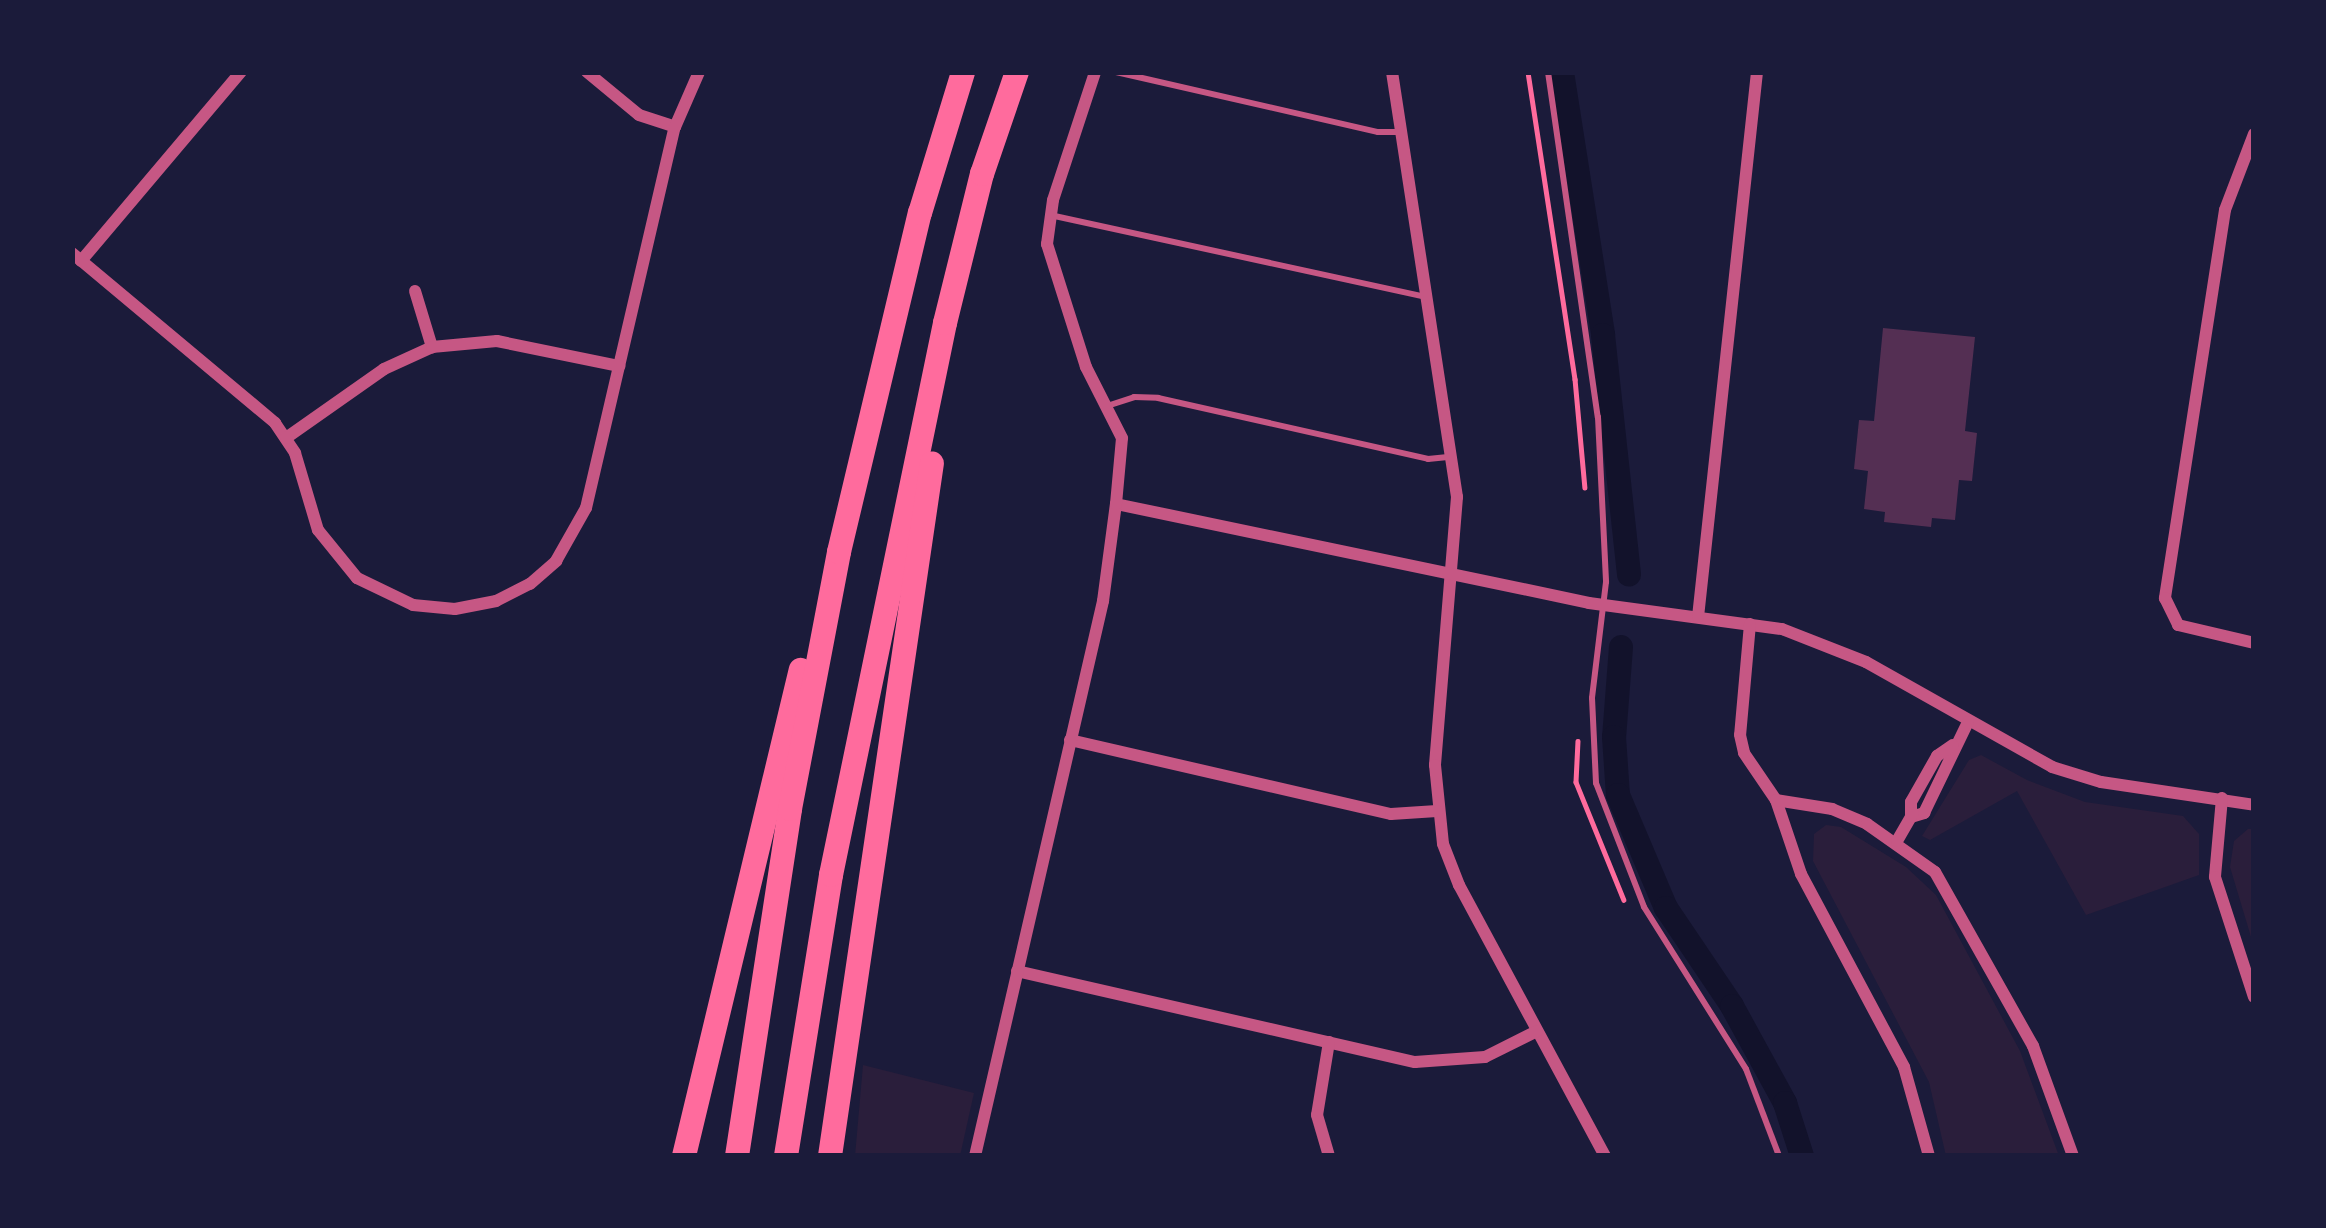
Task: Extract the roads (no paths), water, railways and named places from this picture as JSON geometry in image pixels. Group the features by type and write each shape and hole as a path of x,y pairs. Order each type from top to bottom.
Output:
{"highway":[{"path":"684,1156 760,830 920,213 963,72"},
{"path":"786,1156 831,875 945,323 982,174 1017,72"},
{"path":"830,1156 938,415 945,323"},
{"path":"736,1156 790,809 869,419"}],"street":[{"path":"241,72 77,257 286,438 318,530 357,578 413,605 475,607 530,584 567,548 591,493 675,127 699,72"},
{"path":"587,72 639,115 675,127"},
{"path":"975,1156 1103,601 1117,504 1122,438 1086,367 1052,273 1049,215 1095,72"},
{"path":"1392,72 1457,497 1435,765 1437,811 1452,872 1605,1156"},
{"path":"1698,617 1757,72"},
{"path":"2254,134 2230,191 2221,229 2165,598 2170,618 2187,629 2254,643"},
{"path":"416,291 432,347"},
{"path":"286,438 384,369 432,347 497,340 619,366"},
{"path":"1117,504 1605,606 1750,624 1839,649 1967,722 2077,776 2254,805"},
{"path":"1750,624 1741,745 1776,800 1801,874 1912,1086 1929,1156"},
{"path":"1897,841 1911,817 1924,812 1967,722"},
{"path":"1070,740 1391,814 1437,811"},
{"path":"2222,798 2215,877 2254,997"},
{"path":"1776,800 1832,809 1897,841 1935,872 2033,1046 2073,1156"},
{"path":"1017,971 1415,1062 1450,1063 1502,1051 1537,1030"},
{"path":"1328,1042 1317,1115 1329,1156"}],"lane":[{"path":"1116,72 1378,132 1401,132"},
{"path":"1548,72 1598,417 1605,606 1592,698 1596,783 1644,907 1746,1069 1779,1156"},
{"path":"1049,215 1402,296 1427,296"},
{"path":"1107,406 1134,397 1158,398 1428,459 1452,456"}],"waterway":[{"path":"1562,72 1603,335 1629,575"},
{"path":"1621,647 1614,737 1618,795 1666,908 1732,1006 1785,1103 1802,1156"}]}
